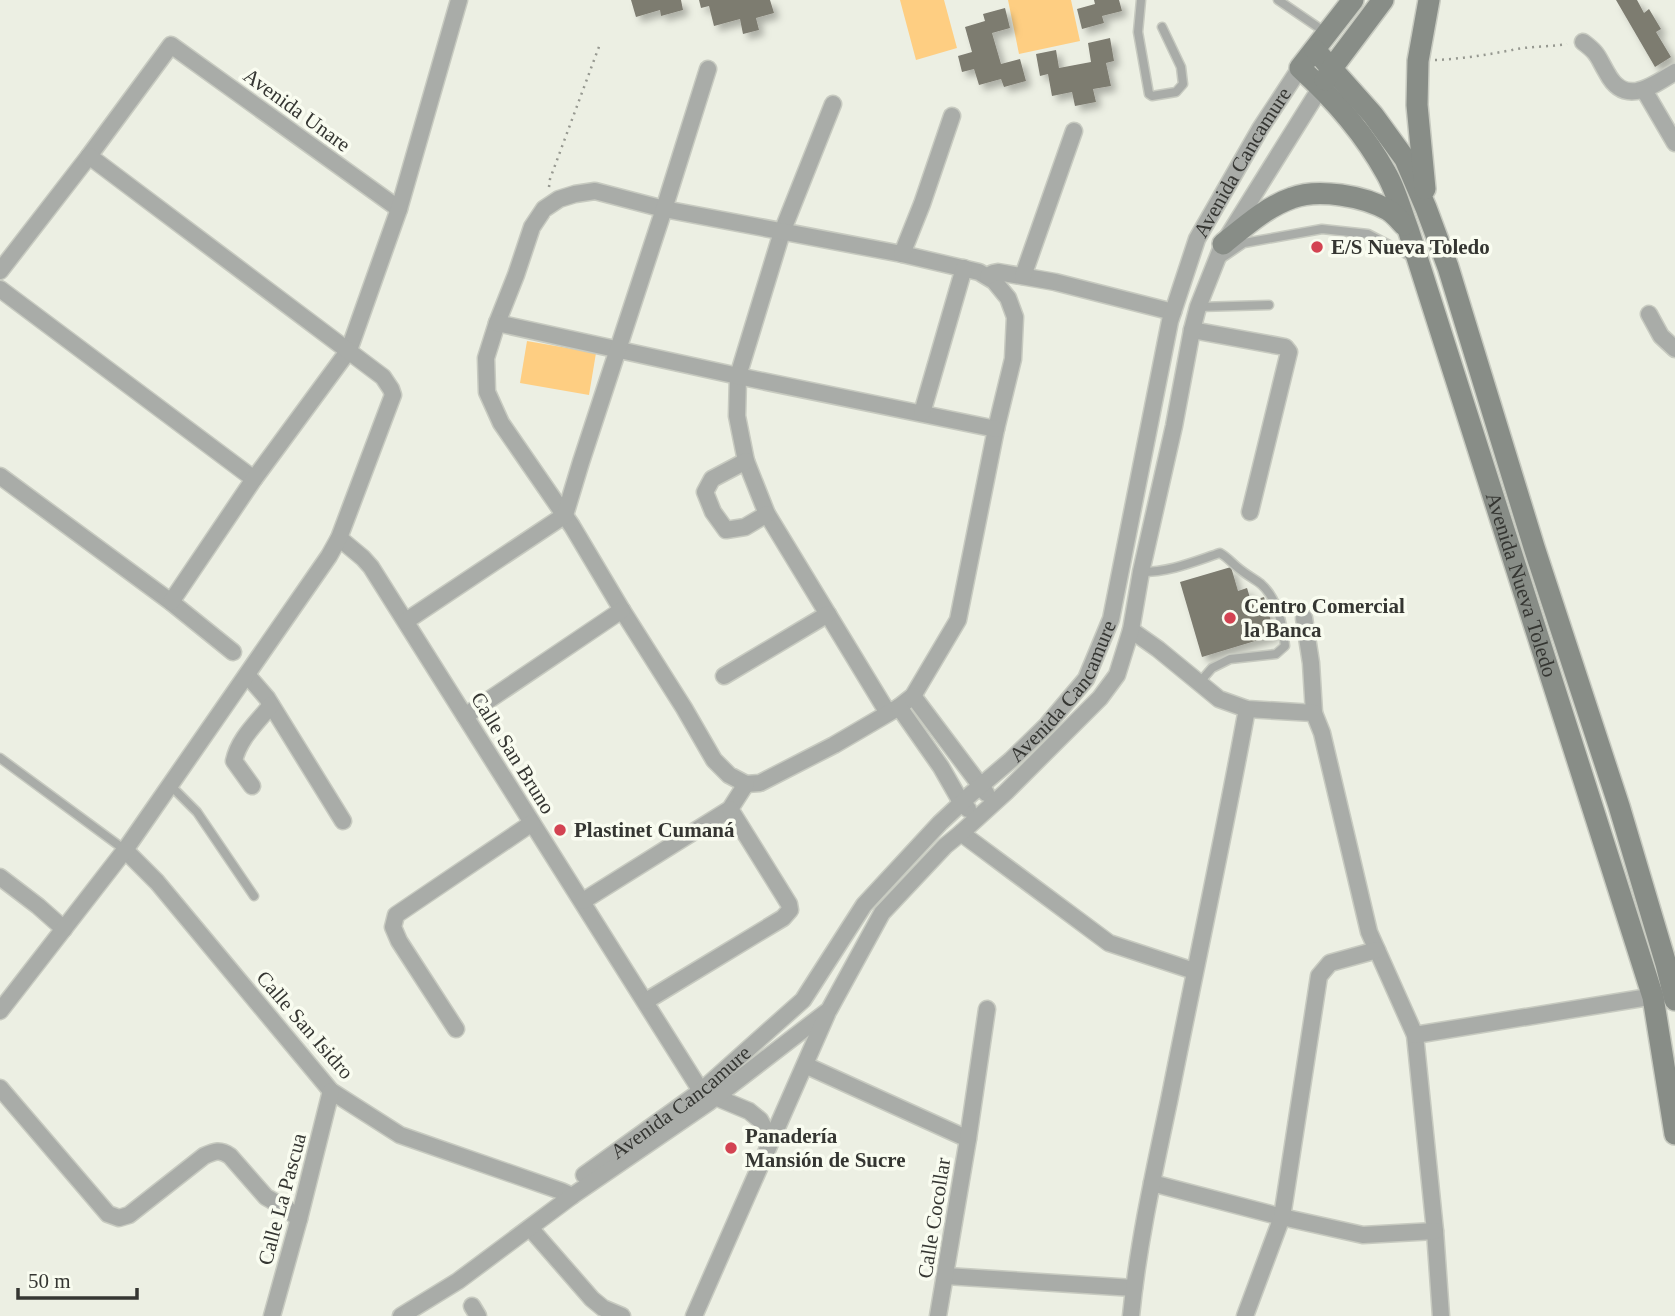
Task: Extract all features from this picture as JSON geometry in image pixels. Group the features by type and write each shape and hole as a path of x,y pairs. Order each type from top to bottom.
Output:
{"main road":[{"name":"Avenida Cancamure","path":"1300,68 1353,0"},
{"name":"Avenida Cancamure","path":"1321,87 1383,0"},
{"path":"1426,208 1417,105 1418,61 1429,0"},
{"name":"Avenida Nueva Toledo","path":"1321,41 1332,68 1373,115 1405,159 1448,267 1534,547 1670,959 1667,996 1675,1134"},
{"name":"Avenida Nueva Toledo","path":"1300,68 1321,87 1357,129 1387,174 1408,229 1667,996"},
{"path":"1223,244 1267,210 1293,197 1314,194 1362,200 1390,210 1408,229"}],"street":[{"path":"171,602 254,479 349,350 399,209 459,0"},
{"path":"1583,42 1596,51 1608,76 1616,84 1630,91 1644,90 1675,72"},
{"name":"Avenida Unare","path":"89,156 171,45 399,209"},
{"name":"Avenida Cancamure","path":"709,1094 803,1000 864,905 961,802 1047,725 1086,679 1111,619 1173,312 1197,239 1260,128 1300,68"},
{"path":"406,621 565,515 708,69"},
{"name":"Avenida Cancamure","path":"401,1316 458,1281 530,1228 567,1194 829,1010 883,913 945,846 994,803 1100,698 1117,675 1131,630 1198,307 1223,244 1321,87"},
{"path":"1644,90 1675,143"},
{"path":"834,104 782,232 738,376 737,416 746,461 767,514 828,614 893,710 941,767 961,802 976,819"},
{"path":"902,254 952,116"},
{"path":"1023,276 1074,131"},
{"path":"0,271 89,156 349,350 383,377 393,395 339,538 329,556 125,850 0,1011"},
{"path":"595,191 664,209 902,254 979,272 994,281 1008,298 1015,317 1013,359 996,429 958,620 913,696 834,746 761,783 746,784 729,775 714,760 565,515 501,423 487,392 486,358 532,227 544,209 567,196 595,191"},
{"path":"922,413 964,268"},
{"path":"988,276 998,272 1055,282 1173,312"},
{"path":"0,289 254,479"},
{"path":"1649,314 1661,336 1675,349"},
{"path":"497,323 996,429"},
{"path":"1192,330 1285,347 1289,352 1250,512"},
{"path":"746,461 712,479 705,492 713,512 726,530 745,527 767,514"},
{"path":"0,476 171,602 233,652"},
{"name":"Calle San Bruno","path":"339,538 371,567 646,1001 709,1094"},
{"path":"465,716 622,611"},
{"path":"724,676 828,614"},
{"path":"1304,618 1311,663 1314,713 1322,733 1369,932 1415,1035 1441,1316"},
{"path":"1131,630 1219,699 1247,709 1314,713"},
{"path":"247,675 258,685 343,821"},
{"path":"913,696 994,803"},
{"path":"252,786 234,761 243,738 271,705"},
{"path":"1131,1316 1152,1183 1247,709"},
{"path":"941,767 958,755"},
{"path":"583,901 730,808 746,784"},
{"path":"646,1001 783,918 790,910 789,904 730,808"},
{"path":"456,1028 399,941 393,927 396,915 532,823"},
{"path":"961,833 1109,943 1194,971"},
{"name":"Calle San Isidro","path":"125,850 158,882 331,1091 400,1135 567,1194"},
{"path":"112,867 133,870 158,882"},
{"path":"0,877 64,929"},
{"path":"1245,1316 1282,1217 1319,976 1330,963 1377,950"},
{"path":"1415,1035 1667,996"},
{"path":"968,1139 987,1009"},
{"path":"694,1316 829,1010"},
{"name":"Calle Cocollar","path":"805,1065 968,1139 938,1316"},
{"path":"0,1088 108,1214 119,1218 129,1215 204,1156 223,1151 266,1197 299,1219"},
{"name":"Calle La Pascua","path":"272,1316 331,1091"},
{"path":"709,1094 749,1111 760,1120 771,1141"},
{"path":"1152,1183 1363,1235 1435,1231"},
{"path":"530,1228 592,1299 603,1308 622,1316"},
{"path":"946,1276 1134,1288"}],"lane":[{"path":"1141,0 1138,32 1149,94 1152,96 1176,92 1183,84 1181,66 1162,27"},
{"path":"1278,0 1321,41"},
{"path":"1214,264 1244,243 1322,229 1368,234 1418,261"},
{"path":"1198,307 1269,305"},
{"path":"1141,572 1172,569 1220,553 1263,586 1276,605 1285,646 1276,654 1230,659 1212,668 1199,683"},
{"path":"0,758 125,850"},
{"path":"170,785 198,812 254,897"}],"path":[{"path":"1418,61 1461,59 1583,42"},
{"path":"551,204 548,189 550,179 600,44"}],"shaded area":[{"path":"900,0 944,0 957,48 916,60"},
{"path":"1008,0 1071,0 1080,41 1019,54"},
{"path":"527,341 596,353 589,395 520,383"}],"building":[{"path":"631,0 681,0 683,10 661,16 660,10 636,17"},
{"path":"699,0 770,0 774,13 756,18 759,30 743,34 740,19 714,26 709,6 701,8"},
{"path":"1094,0 1119,0 1122,11 1102,16 1104,23 1082,29 1077,9 1095,4"},
{"path":"1616,0 1637,0 1644,13 1649,9 1661,29 1656,32 1671,57 1655,67"},
{"path":"1005,8 1010,28 992,33 1001,64 1020,59 1026,81 1004,87 1001,79 979,85 974,69 962,72 958,56 972,52 965,27 985,21 983,14"},
{"path":"1110,38 1114,61 1106,63 1111,86 1093,89 1096,102 1075,106 1072,92 1052,96 1048,74 1040,76 1036,54 1056,50 1059,68 1091,62 1088,43"},
{"name":"Centro Comercial la Banca","path":"1231,567 1238,591 1247,588 1251,601 1264,597 1275,635 1202,657 1180,582"}],"place":[{"name":"E/S Nueva Toledo","path":"1317,247"},
{"name":"Centro Comercial la Banca","path":"1230,618"},
{"name":"Plastinet Cumaná","path":"560,830"},
{"name":"Panadería Mansión de Sucre","path":"731,1148"}]}
